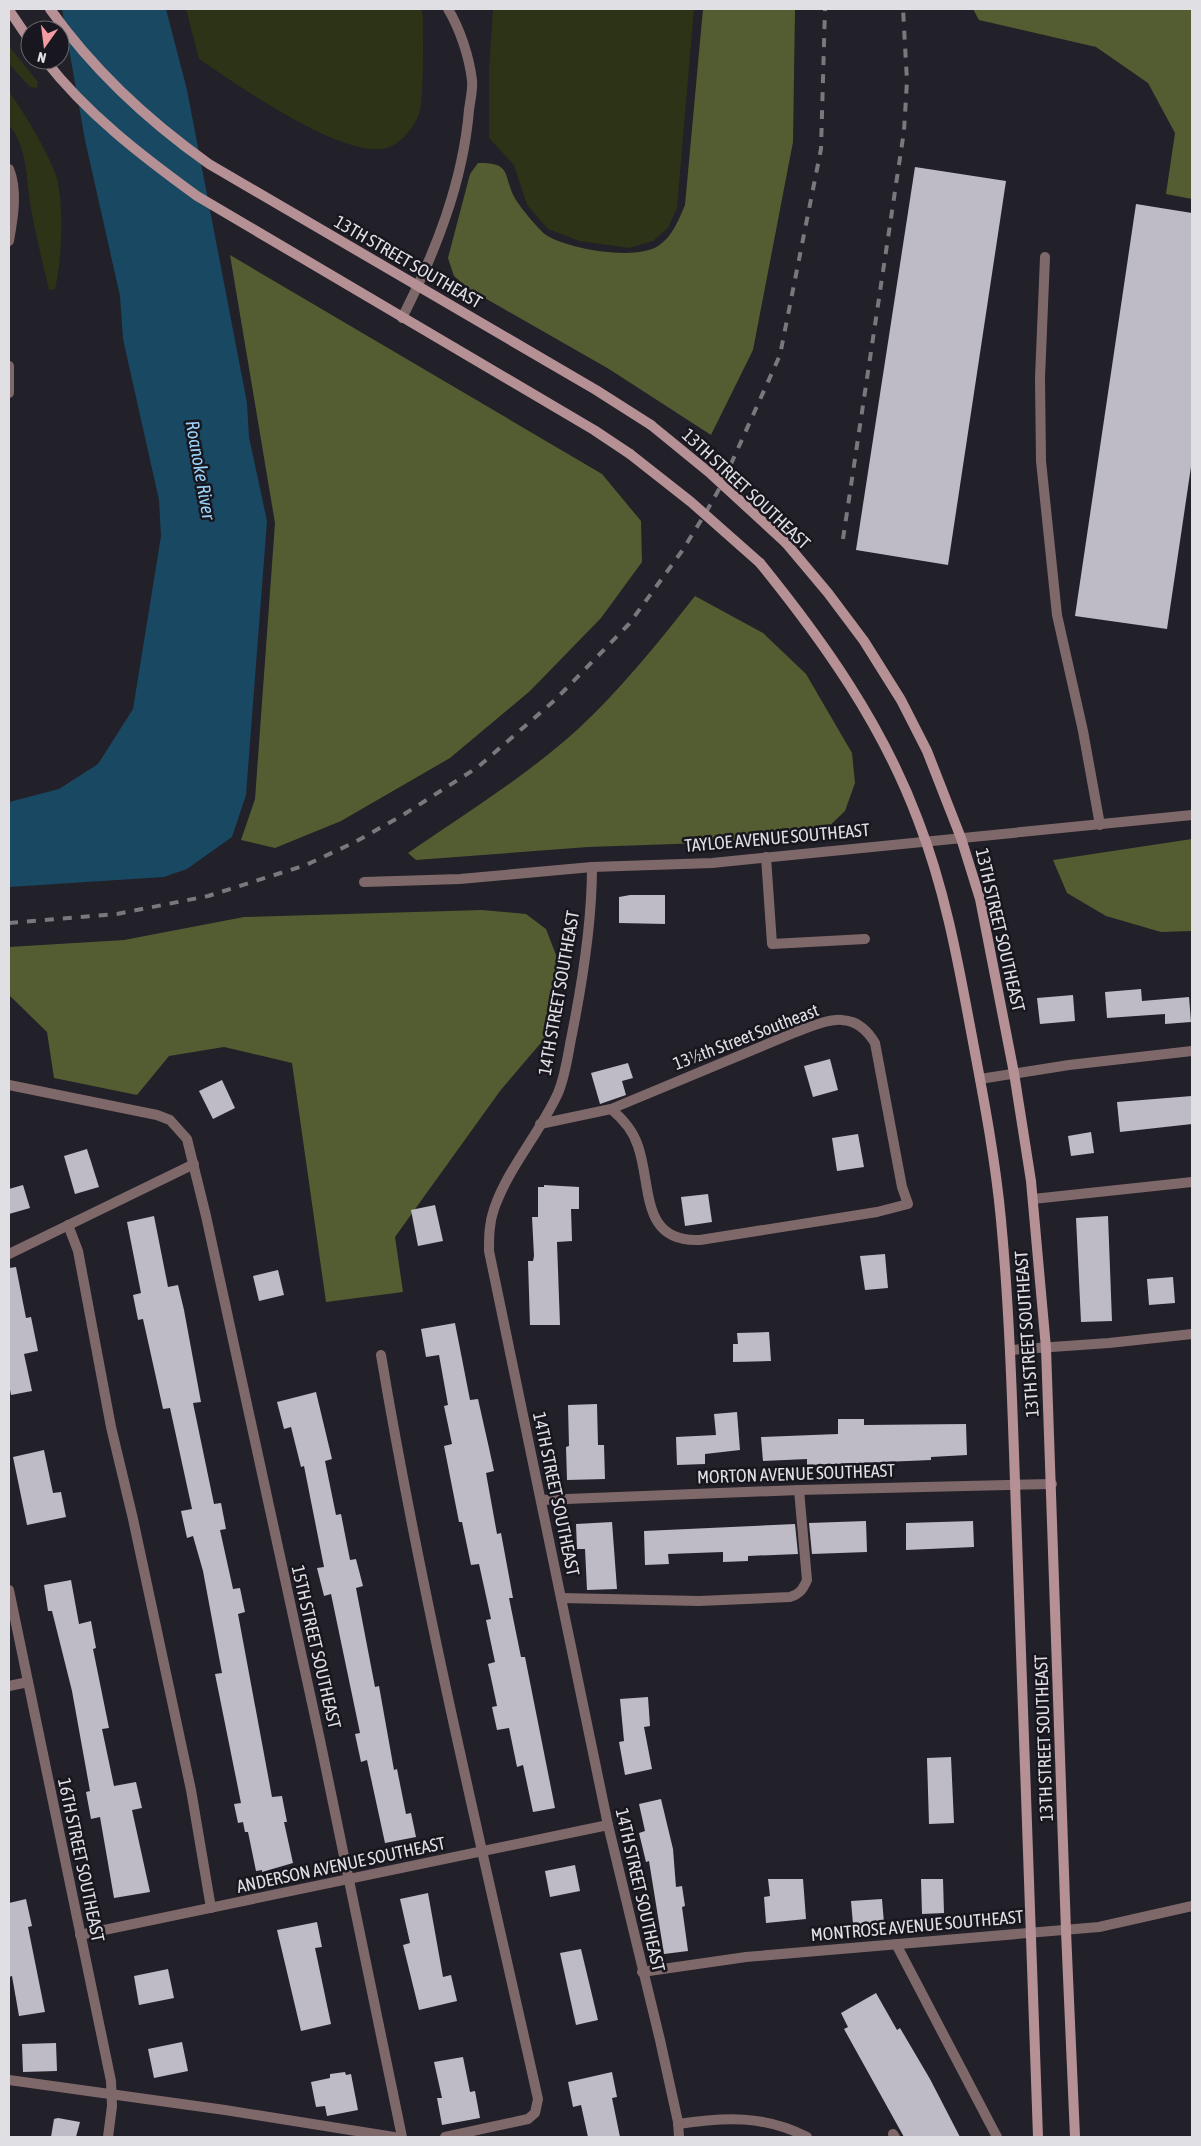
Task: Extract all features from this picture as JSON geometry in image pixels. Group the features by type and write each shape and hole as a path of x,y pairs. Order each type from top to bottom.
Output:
{"main road":[{"name":"13TH STREET SOUTHEAST","path":"50,9 88,59 169,136 209,164 262,196 596,390 650,425 711,474 786,543 828,593 864,641 901,700 927,751 961,838 980,900 1014,1073 1033,1199 1046,1348 1075,2137"},
{"path":"9,10 20,26"},
{"name":"13TH STREET SOUTHEAST","path":"54,70 82,102 146,159 196,196 594,430 630,454 691,502 760,563 799,612 845,677 872,721 899,773 926,841 944,898 980,1079 1001,1217 1010,1350 1038,2137"}],"street":[{"path":"402,318 418,287 455,191 467,139 472,81 457,24 448,9"},
{"path":"9,169 12,177 14,204 9,241"},
{"path":"1045,257 1040,387 1041,461 1057,615 1084,731 1100,825"},
{"path":"9,366 9,393"},
{"name":"TAYLOE AVENUE SOUTHEAST","path":"364,882 460,879 592,867 712,863 766,856 1100,825 1192,814"},
{"path":"766,856 772,944 865,939"},
{"name":"14TH STREET SOUTHEAST","path":"592,867 592,899 584,962 565,1069 558,1093 493,1210 489,1230 489,1251 608,1825 642,1972 660,2040 678,2124 679,2137"},
{"name":"13½th Street Southeast","path":"540,1124 611,1109 796,1032 820,1023 846,1020 858,1024 868,1032 875,1043 902,1187 908,1204 877,1212 700,1240 673,1237 664,1231 655,1220 633,1133 622,1118 611,1109"},
{"path":"980,1079 1192,1051"},
{"name":"15TH STREET SOUTHEAST","path":"9,1085 157,1115 170,1120 187,1139 194,1164 402,2137"},
{"path":"9,1254 194,1164"},
{"path":"1033,1199 1192,1182"},
{"path":"68,1225 78,1251 111,1427 134,1518 191,1790 212,1908"},
{"path":"1010,1350 1192,1334"},
{"path":"381,1355 393,1427 481,1852 538,2105 535,2114 528,2119 445,2137"},
{"name":"MORTON AVENUE SOUTHEAST","path":"541,1500 799,1490 1052,1484"},
{"path":"561,1598 698,1601 761,1599 797,1594 803,1589 807,1580 799,1490"},
{"name":"16TH STREET SOUTHEAST","path":"9,1590 112,2095 108,2137"},
{"path":"9,1686 28,1682"},
{"name":"ANDERSON AVENUE SOUTHEAST","path":"80,1935 608,1825"},
{"name":"MONTROSE AVENUE SOUTHEAST","path":"642,1972 746,1957 1066,1931 1099,1927 1192,1906"},
{"path":"896,1944 997,2137"},
{"path":"9,2080 225,2110 394,2137"},
{"path":"678,2124 716,2118 749,2118 788,2127 807,2137"}],"green space":[{"path":"186,9 421,9 423,16 422,83 419,114 409,131 400,141 388,148 382,149 362,148 339,141 314,130 262,101 199,59"},
{"path":"493,9 694,9 677,208 668,228 653,241 629,248 579,241 548,229 527,205 514,165 489,138 489,69"},
{"path":"703,9 795,9 793,142 753,350 711,435 609,369 469,289 454,276 448,258 470,174 478,163 489,163 502,168 516,200 522,208 546,235 556,240 585,249 634,253 658,246 668,238 685,205"},
{"path":"973,9 1192,9 1192,199 1166,194 1175,133 1148,83 1096,47 979,20"},
{"path":"9,46 20,60 20,70 28,70 38,82 37,88 30,87 9,64"},
{"path":"9,92 36,134 57,179 61,204 61,234 55,289 49,290 32,214 26,168 20,145 9,125"},
{"path":"230,255 602,474 641,521 642,562 601,618 530,691 450,758 341,821 275,848 241,840 255,799 275,523"},
{"path":"695,596 763,633 806,674 852,753 855,783 845,811 822,833 761,841 588,847 416,860 408,853 516,779 577,730 624,682"},
{"path":"1192,839 1192,931 1161,932 1106,916 1067,893 1053,860"},
{"path":"482,910 526,914 546,929 556,955 554,1000 545,1038 500,1091 395,1237 403,1292 326,1302 292,1063 224,1047 169,1056 137,1095 54,1078 47,1032 9,995 9,947 124,940 244,917"}],"water":[{"name":"Roanoke River","path":"62,9 166,9 187,90 247,403 249,437 267,521 246,795 232,837 187,869 164,877 9,887 9,802 59,789 98,764 133,709 161,536 159,500 123,339 120,296 85,140 70,55 70,20 64,20"}],"building":[{"path":"915,167 1006,181 948,565 856,550"},
{"path":"1136,204 1192,213 1192,460 1167,629 1075,616"},
{"path":"630,895 665,895 665,924 619,923 619,897"},
{"path":"1141,989 1142,1001 1189,997 1191,1022 1165,1024 1165,1014 1107,1018 1105,992"},
{"path":"1073,995 1075,1021 1040,1024 1037,998"},
{"path":"830,1059 838,1090 813,1097 804,1066"},
{"path":"628,1063 633,1078 622,1081 626,1095 600,1104 591,1073"},
{"path":"222,1080 235,1108 213,1119 199,1091"},
{"path":"1192,1096 1192,1124 1120,1132 1117,1102"},
{"path":"1091,1132 1094,1153 1071,1156 1068,1136"},
{"path":"858,1134 864,1167 837,1171 832,1138"},
{"path":"87,1149 99,1187 75,1194 64,1156"},
{"path":"23,1185 30,1208 9,1214 9,1189"},
{"path":"544,1185 579,1187 579,1209 571,1209 572,1241 557,1242 560,1325 530,1325 528,1261 533,1261 534,1256 532,1217 538,1217 538,1187 544,1187"},
{"path":"708,1194 712,1222 685,1226 681,1197"},
{"path":"435,1205 443,1241 418,1246 411,1210"},
{"path":"154,1216 168,1287 178,1285 184,1310 201,1402 193,1403 214,1504 221,1503 226,1529 220,1530 233,1589 240,1588 245,1612 238,1614 272,1797 282,1796 287,1822 284,1822 293,1863 262,1872 262,1870 256,1871 248,1832 245,1832 243,1822 238,1823 234,1804 241,1803 215,1674 222,1673 203,1571 193,1536 187,1538 181,1511 192,1509 170,1408 163,1409 143,1319 138,1320 133,1295 141,1293 127,1222"},
{"path":"1108,1216 1112,1321 1081,1322 1076,1218"},
{"path":"885,1254 888,1288 865,1290 860,1256"},
{"path":"16,1267 26,1318 31,1317 38,1351 24,1354 32,1391 11,1395 9,1384 9,1268"},
{"path":"278,1270 284,1295 259,1301 253,1276"},
{"path":"1173,1277 1175,1303 1149,1305 1147,1279"},
{"path":"455,1323 470,1400 478,1399 494,1471 486,1473 497,1534 501,1533 513,1598 509,1598 521,1657 525,1657 555,1808 533,1812 523,1765 517,1767 509,1728 497,1730 492,1707 497,1706 488,1664 495,1662 486,1620 491,1619 479,1564 471,1565 462,1522 459,1522 444,1446 452,1444 444,1406 448,1405 439,1355 426,1357 421,1329"},
{"path":"769,1332 771,1361 733,1362 733,1344 738,1344 737,1333"},
{"path":"316,1392 332,1459 325,1461 336,1515 341,1514 350,1560 356,1559 363,1586 356,1588 375,1687 379,1686 394,1770 397,1769 406,1814 411,1813 416,1837 385,1843 367,1760 361,1762 355,1734 360,1733 331,1594 324,1596 317,1568 324,1567 304,1466 301,1467 291,1427 284,1429 277,1402"},
{"path":"597,1404 598,1445 604,1445 605,1479 567,1480 566,1447 569,1446 568,1405"},
{"path":"737,1412 740,1450 705,1454 705,1464 677,1465 676,1437 716,1435 714,1414"},
{"path":"838,1419 864,1419 864,1425 966,1424 967,1455 931,1457 931,1460 807,1465 807,1459 763,1461 761,1437 838,1434"},
{"path":"44,1450 53,1493 61,1492 66,1517 27,1525 13,1457"},
{"path":"866,1521 867,1552 812,1554 809,1523"},
{"path":"973,1521 974,1547 906,1550 906,1523"},
{"path":"612,1522 617,1589 587,1590 585,1549 577,1549 576,1524"},
{"path":"795,1524 798,1554 748,1556 748,1561 723,1562 723,1552 668,1554 669,1564 645,1565 644,1531"},
{"path":"71,1580 79,1624 91,1621 96,1648 93,1649 109,1728 102,1729 114,1786 136,1782 142,1808 132,1810 150,1892 114,1898 100,1817 91,1819 86,1792 90,1791 72,1691 52,1611 48,1611 44,1585"},
{"path":"648,1697 650,1726 644,1727 652,1769 625,1775 619,1742 624,1741 620,1699"},
{"path":"951,1757 954,1823 929,1824 927,1758"},
{"path":"661,1799 673,1849 676,1887 682,1886 685,1906 682,1907 688,1951 664,1954 649,1861 646,1862 639,1833 645,1831 639,1804"},
{"path":"575,1865 580,1891 550,1897 545,1871"},
{"path":"768,1879 803,1879 806,1919 766,1923 764,1897 770,1896"},
{"path":"921,1879 943,1879 944,1913 922,1914"},
{"path":"428,1893 443,1977 451,1975 457,2001 419,2010 403,1945 410,1943 400,1899"},
{"path":"26,1899 32,1926 28,1927 45,2012 19,2016 12,1976 9,1977 9,1903"},
{"path":"882,1899 884,1923 853,1924 851,1901"},
{"path":"317,1922 322,1947 315,1948 331,2024 301,2031 277,1930"},
{"path":"581,1949 598,2020 576,2025 560,1953"},
{"path":"168,1969 174,1998 139,2005 134,1976"},
{"path":"876,1993 897,2030 900,2028 930,2079 960,2137 904,2137 844,2029 848,2027 841,2013"},
{"path":"182,2042 188,2071 154,2078 148,2049"},
{"path":"56,2043 57,2071 23,2072 22,2044"},
{"path":"463,2057 470,2092 475,2091 480,2118 442,2125 437,2098 442,2098 434,2062"},
{"path":"345,2072 346,2075 351,2074 358,2110 327,2116 325,2106 316,2107 311,2082 330,2078 330,2074"},
{"path":"612,2072 617,2097 612,2098 620,2137 588,2137 581,2105 573,2107 568,2082"},
{"path":"54,2119 80,2122 76,2137 51,2137"}],"railway":[{"path":"9,923 117,914 208,896 306,865 355,842 403,815 478,767 555,700 629,624 682,551 722,484 780,355 821,149 825,9"},
{"path":"843,539 904,131 907,81 903,9"}]}
